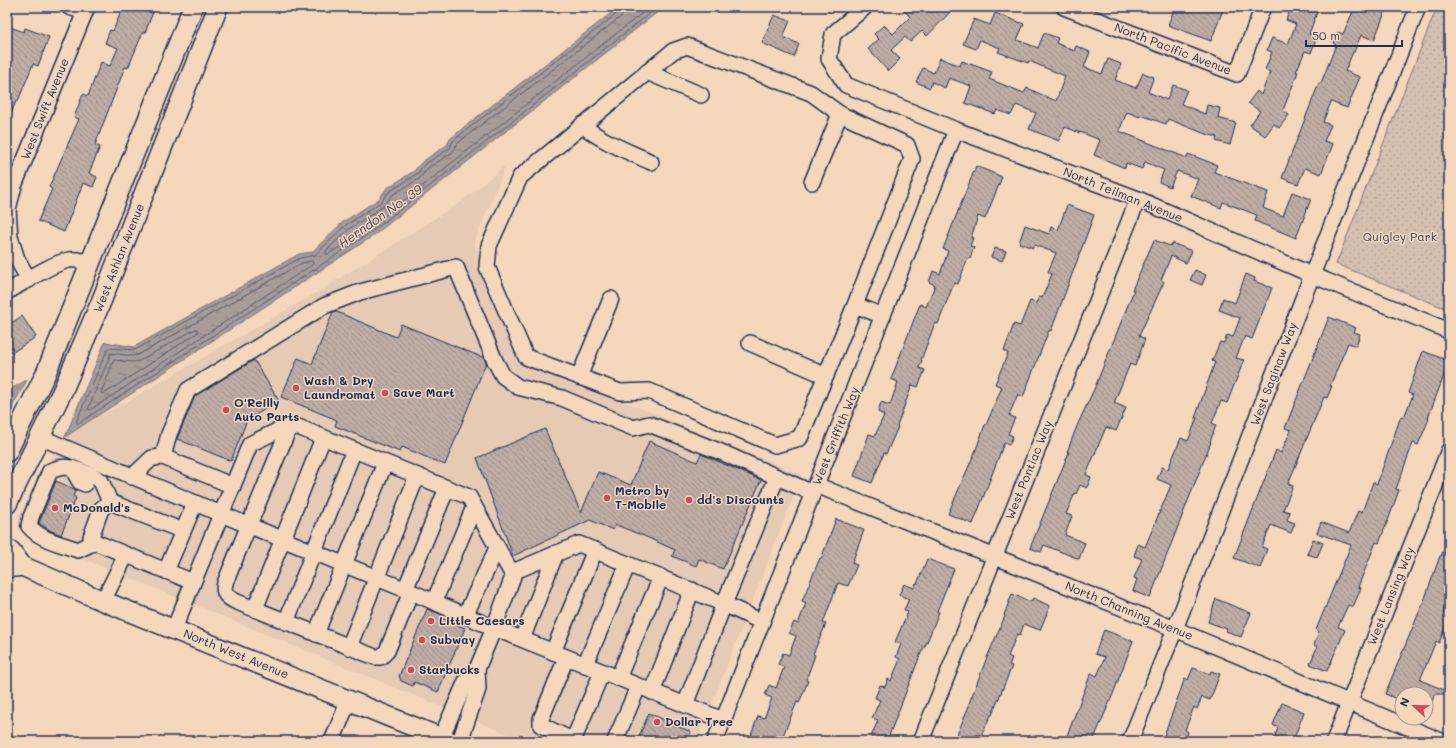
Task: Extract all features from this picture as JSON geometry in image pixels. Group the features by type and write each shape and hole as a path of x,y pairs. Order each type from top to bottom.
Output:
{"main road":[{"name":"West Ashlan Avenue","path":"7,452 46,373 193,7"},
{"name":"West Ashlan Avenue","path":"7,504 63,390 101,302 218,7"},
{"path":"142,200 136,189 136,181 160,120 174,54"},
{"path":"63,390 77,332 96,283 96,275 91,264"},
{"name":"North West Avenue","path":"7,549 11,551 15,567 174,629 445,739"}],"street":[{"path":"69,7 86,10"},
{"name":"North Teilman Avenue","path":"866,7 832,34 829,59 846,85 956,130 1138,199 1312,275 1449,331"},
{"name":"North Pacific Avenue","path":"1064,7 1237,74 1263,7"},
{"name":"West Saginaw Way","path":"1130,741 1418,7"},
{"name":"West Swift Avenue","path":"29,280 17,260 10,237 8,209 14,186 86,10"},
{"path":"687,46 811,93 840,114 907,145 912,159 855,305 800,438 775,445 649,391 620,392 526,357 487,267 489,246 520,176 673,51 687,46"},
{"path":"647,72 701,94"},
{"path":"812,182 840,114"},
{"path":"582,125 595,136 608,143 651,162"},
{"name":"West Griffith Way","path":"714,741 956,130"},
{"name":"West Pontiac Way","path":"921,741 1138,199"},
{"path":"7,292 54,266 69,260 80,260 91,264"},
{"name":"North Channing Avenue","path":"164,457 168,434 188,390 324,306 360,292 456,267 503,376 518,387 562,398 633,428 649,424 722,452 776,477 814,489 1175,629 1441,741"},
{"path":"579,376 611,299"},
{"path":"855,305 883,316"},
{"path":"750,343 826,376"},
{"path":"174,629 250,444 281,429 298,427 469,497 510,570 515,571 579,544 692,590 762,622"},
{"path":"289,428 223,589 225,595 230,599 254,609 375,657 381,656 391,642 408,591 447,488"},
{"path":"40,437 195,504 408,591 494,628 723,720"},
{"path":"254,609 323,438"},
{"path":"286,622 354,450"},
{"name":"West Lansing Way","path":"1334,741 1449,450"},
{"path":"132,477 152,458 164,457 233,486"},
{"path":"316,634 385,463"},
{"path":"95,542 78,550 40,535 33,531 29,526 31,517 50,471 61,466 72,468 89,480 108,498 183,531"},
{"path":"349,647 417,476"},
{"path":"685,705 724,604 776,477"},
{"path":"108,498 101,509 91,537 95,542 193,582"},
{"path":"166,571 195,504"},
{"path":"434,602 474,507"},
{"path":"466,616 497,548"},
{"path":"595,550 560,655 541,719 541,725 546,729 573,741 602,672"},
{"path":"522,639 556,553"},
{"path":"103,601 126,555"},
{"path":"585,665 628,564"},
{"path":"445,739 467,679 477,669 515,571"},
{"path":"618,678 661,577"},
{"path":"615,741 645,689 692,590"},
{"path":"460,741 478,689 477,669"},
{"path":"332,741 349,700"}],"shaded area":[{"path":"506,165 474,243 522,359 802,475 697,741 524,741 26,535 22,532 19,527 19,515 65,437 323,289 461,202"}],"green space":[{"name":"Quigley Park","path":"1437,7 1449,7 1449,310 1336,264"}],"water":[{"name":"Herndon No. 39","path":"619,7 664,7 373,236 65,437 105,342 134,347 299,254 312,252 343,222 379,199 386,189 414,171 422,162 447,145 450,139 463,128"},
{"path":"27,380 7,416 7,391"}],"building":[{"path":"123,7 155,7 145,33 143,32 128,68 125,67 95,145 100,147 89,173 97,177 93,187 83,183 64,232 38,221 52,189 49,187 79,119 74,117 83,94 88,96 101,62 110,66 118,48 105,43 110,30 113,31"},
{"path":"901,7 955,7 927,36 922,31 910,42 905,37 891,50 900,59 888,71 868,49 879,39 874,34 884,25 893,34 910,17"},
{"path":"1175,7 1224,7 1211,41 1168,25"},
{"path":"1291,7 1319,7 1309,34 1317,37 1311,53 1305,51 1296,72 1298,72 1283,110 1289,115 1279,128 1274,124 1265,136 1250,125 1260,111 1248,103 1257,91 1261,95 1270,72 1265,70 1272,52 1267,50 1272,38 1288,44 1296,24 1286,20"},
{"path":"1355,7 1378,7 1386,10 1374,40 1361,35 1345,71 1360,77 1347,108 1331,102 1323,122 1331,125 1324,141 1333,144 1321,174 1305,168 1298,184 1282,178 1319,83 1321,83 1336,45 1333,43 1338,32 1343,34"},
{"path":"995,13 1024,24 1017,40 1038,48 1044,33 1058,38 1056,43 1074,51 1076,46 1090,52 1084,67 1102,74 1108,59 1121,64 1115,80 1136,88 1143,73 1154,77 1148,92 1167,100 1173,85 1187,90 1181,104 1205,114 1207,105 1220,108 1218,118 1236,123 1230,145 1216,141 1217,137 1168,119 1166,124 1141,115 1140,117 1127,112 1119,131 1187,158 1188,154 1217,165 1214,172 1268,192 1263,208 1283,216 1292,192 1311,199 1296,238 1255,221 1257,215 1223,202 1221,208 1191,196 1198,179 1177,171 1170,187 1159,182 1164,170 1145,162 1142,169 1126,163 1125,168 1094,155 1100,140 1065,127 1059,141 1029,129 1036,113 1016,105 1011,115 997,110 995,114 965,103 971,86 949,78 945,88 932,82 930,88 916,82 923,68 934,73 940,58 960,66 962,61 992,72 989,79 1024,93 1027,88 1056,101 1065,76 1029,61 1028,63 998,52 1000,48 980,40 976,49 963,44 974,19 990,25"},
{"path":"774,15 790,21 783,37 799,44 794,57 762,43"},
{"path":"7,26 24,32 25,28 49,37 38,66 33,64 8,122"},
{"path":"976,166 1002,177 985,219 978,216 971,238 973,238 970,246 974,247 970,259 968,258 958,284 954,283 938,324 935,323 919,368 925,370 918,387 912,385 897,426 898,427 886,454 884,453 872,483 854,476 869,434 875,436 884,415 878,412 881,402 890,405 898,382 891,379 920,304 926,307 935,285 929,282 933,271 940,274 948,251 943,249"},
{"path":"1067,205 1094,215 1051,331 1049,330 1023,397 1018,394 1009,415 1015,418 1008,434 1013,436 1009,445 1004,443 973,524 948,514 1002,387 995,384 1008,353 1004,351 1014,324 1020,326 1030,301 1036,303 1039,297 1042,298 1052,274 1048,272 1056,253 1034,245 1033,248 1019,243 1025,225 1049,234 1051,227 1058,230"},
{"path":"1154,240 1170,246 1172,243 1192,251 1186,263 1171,256 1161,280 1164,282 1139,336 1145,339 1135,366 1130,364 1114,403 1126,408 1116,431 1106,427 1086,475 1091,477 1087,488 1080,485 1066,514 1072,516 1065,535 1085,543 1079,559 1044,545 1041,552 1030,548 1069,452 1067,452 1077,426 1095,387 1134,290 1132,290"},
{"path":"995,248 1006,251 1002,261 991,257"},
{"path":"1195,270 1206,275 1202,285 1190,280"},
{"path":"1246,274 1255,278 1254,281 1272,288 1252,339 1245,336 1236,358 1244,360 1227,403 1221,401 1212,423 1216,425 1211,442 1150,598 1133,591 1137,579 1134,578 1142,559 1134,556 1138,544 1145,547 1171,485 1157,479 1162,467 1168,469 1181,438 1188,441 1215,362 1212,361 1220,342 1224,343 1227,335 1233,337 1240,318 1219,310 1223,298 1235,303"},
{"path":"335,311 396,337 401,324 484,358 486,363 445,465 402,447 400,452 335,426 337,420 281,397 298,358 312,364 333,312"},
{"path":"22,316 36,337 7,356 7,326"},
{"path":"1329,317 1356,328 1354,332 1360,334 1356,346 1348,343 1330,386 1332,386 1327,398 1324,397 1288,484 1293,486 1283,510 1290,512 1287,520 1295,523 1291,533 1271,525 1262,547 1267,549 1260,568 1234,558 1276,450 1281,453 1291,430 1285,428"},
{"path":"1423,351 1449,362 1428,418 1429,419 1418,445 1413,443 1396,489 1399,490 1390,515 1379,543 1376,542 1358,587 1361,588 1353,607 1348,605 1338,627 1345,630 1327,671 1310,664 1317,647 1314,645 1319,632 1316,630 1351,545 1317,533 1321,522 1349,533 1358,511 1362,512 1373,482 1377,484 1401,416 1404,417 1413,395 1408,393"},
{"name":"O'Reilly Auto Parts","path":"254,360 279,401 247,420 231,461 177,439 195,396"},
{"path":"545,429 581,513 598,472 631,485 649,441 697,462 701,454 761,480 723,569 699,559 696,566 672,556 675,550 644,536 616,525 613,530 590,520 513,556 477,458"},
{"name":"McDonald's","path":"56,481 76,490 73,496 76,498 61,535 49,530 39,523"},
{"path":"836,519 864,530 852,563 857,565 848,586 838,583 823,623 826,624 813,654 815,655 806,680 808,681 799,703 797,702 782,738 774,735 772,741 749,741 758,716 764,718 772,698 765,695 769,685 776,688 784,667 778,664 783,653 789,655 796,636 789,633 794,622 798,624 806,603 802,601 820,558 821,559"},
{"path":"1449,538 1449,599 1443,613 1449,615 1449,618 1439,643 1436,641 1420,680 1449,692 1449,694 1435,694 1434,696 1434,686 1394,686 1394,698 1385,694"},
{"path":"1313,539 1323,543 1317,557 1307,554"},
{"path":"927,559 954,569 937,611 939,612 921,653 887,741 880,741 871,737 878,720 872,718 880,700 875,698 880,685 885,687 888,679 891,681 900,659 896,657 901,644 895,642 908,612 904,610 909,599 899,595 904,584 914,588"},
{"path":"1012,594 1031,602 1033,598 1050,606 1040,630 1024,624 1020,635 1017,634 1008,656 1012,658 1009,665 1012,666 992,715 981,736 977,734 974,741 966,741 956,737 1005,616 1004,615"},
{"path":"1216,599 1251,613 1241,637 1226,631 1227,629 1208,622"},
{"path":"427,609 443,615 441,618 465,628 438,692 414,682 413,686 401,681 399,676"},
{"path":"1104,630 1133,641 1093,741 1065,741 1091,673 1097,676 1105,657 1095,654"},
{"path":"1193,668 1210,674 1211,671 1220,674 1210,700 1202,697 1197,709 1194,707 1185,730 1188,732 1185,741 1162,741 1185,678 1188,680"},
{"path":"1282,703 1304,712 1293,741 1273,741 1278,728 1273,725"},
{"name":"Dollar Tree","path":"649,713 691,732 687,741 637,741"}],"place":[{"name":"Wash & Dry Laundromat","path":"296,388"},
{"name":"Save Mart","path":"385,393"},
{"name":"O'Reilly Auto Parts","path":"226,410"},
{"name":"Metro by T-Mobile","path":"607,498"},
{"name":"dd's Discounts","path":"689,500"},
{"name":"McDonald's","path":"55,508"},
{"name":"Little Caesars","path":"431,621"},
{"name":"Subway","path":"422,640"},
{"name":"Starbucks","path":"411,670"},
{"name":"Dollar Tree","path":"657,722"}]}
